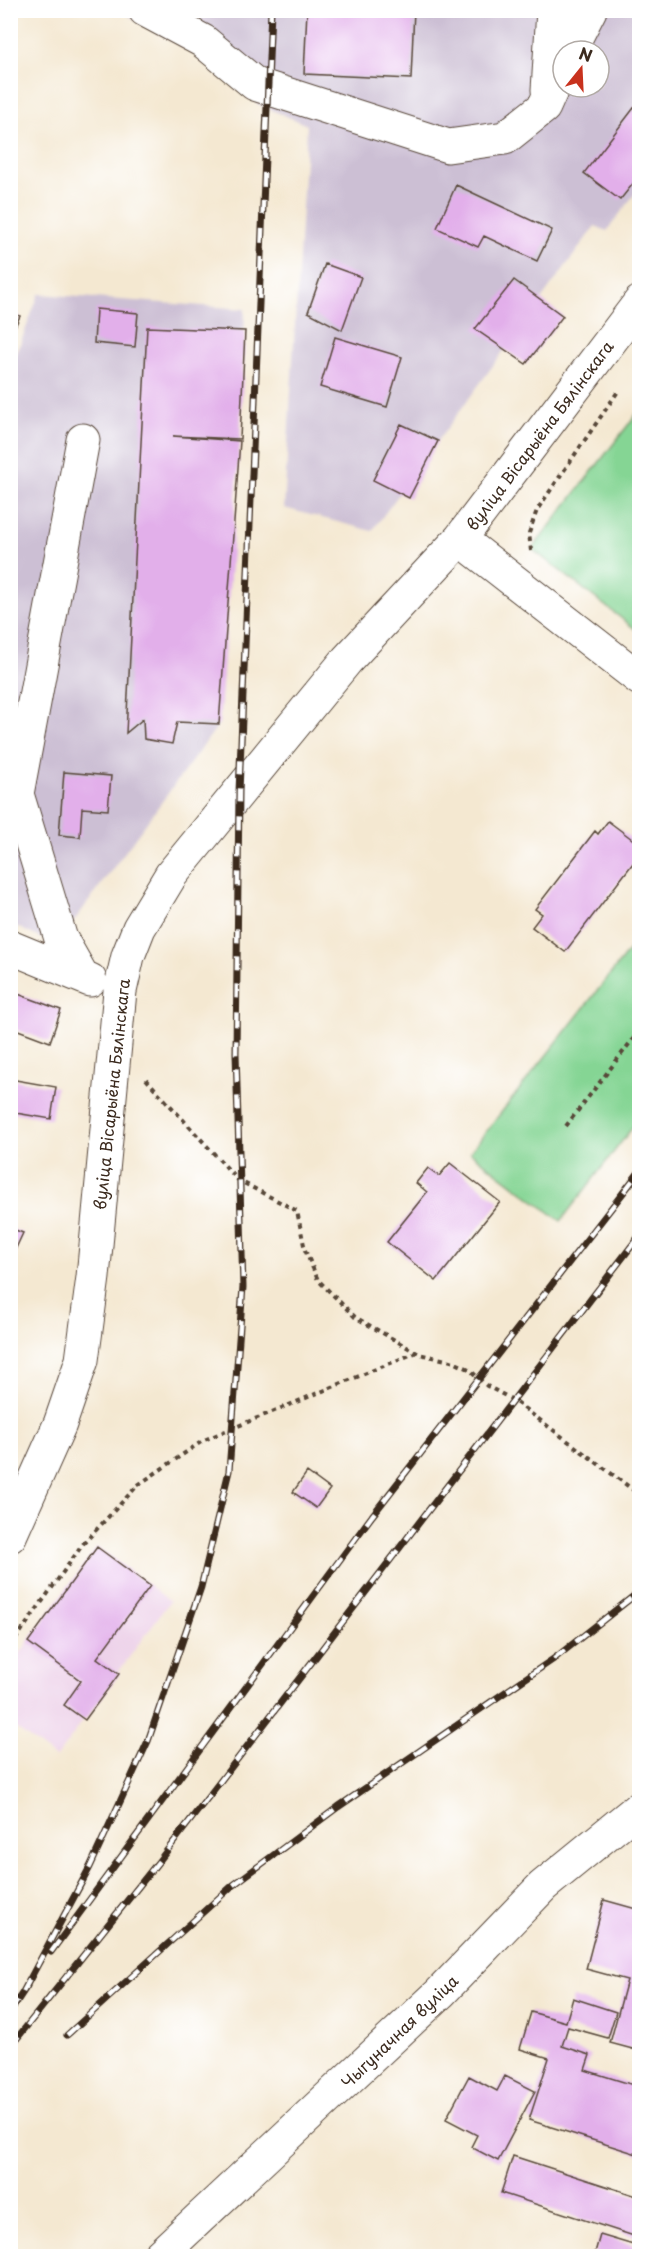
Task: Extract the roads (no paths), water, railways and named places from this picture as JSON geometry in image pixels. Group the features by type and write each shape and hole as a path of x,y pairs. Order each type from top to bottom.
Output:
{"street":[{"path":"145,10 203,41 255,84 448,146 505,138 544,107 551,92"},
{"path":"548,99 553,10"},
{"path":"575,39 590,10"},
{"name":"вуліца Вісарыёна Бялінскага","path":"10,1536 60,1425 82,1360 93,1277 120,992 139,928 171,875 347,660 460,539 639,302"},
{"path":"82,976 61,939 17,794 83,440"},
{"name":"вуліца Вісарыёна Бялінскага","path":"460,539 639,679"},
{"path":"10,947 120,992"},
{"name":"Чыгуначная вуліца","path":"159,2256 440,1993 543,1886 639,1807"}],"railway":[{"path":"23,1992 90,1867 148,1741 201,1587 229,1471 243,1287 236,1053 239,792 271,10"},
{"path":"51,1952 372,1516 640,1171"},
{"path":"10,2047 159,1861 640,1235"},
{"path":"67,2035 232,1886 338,1807 555,1658 640,1591"},
{"path":"10,2012 27,1986"}]}
